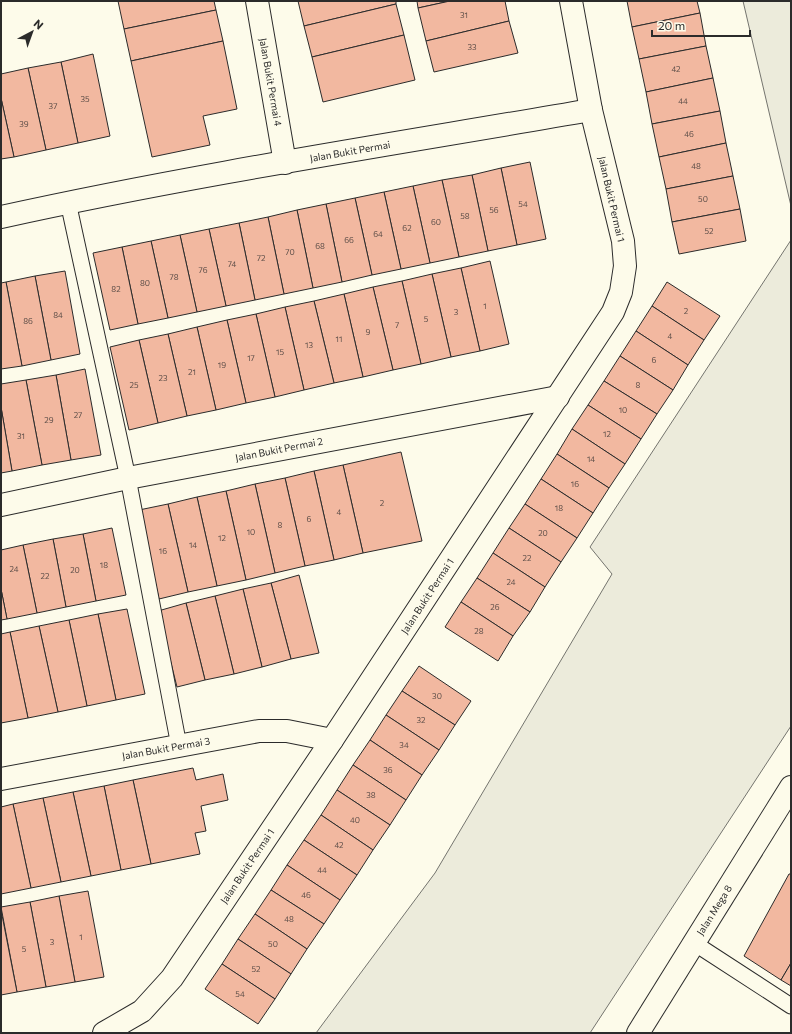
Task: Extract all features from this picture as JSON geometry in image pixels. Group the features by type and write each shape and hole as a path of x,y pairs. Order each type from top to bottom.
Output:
{"street":[{"name":"Jalan Bukit Permai 4","path":"257,1 285,162"},
{"path":"571,1 591,110"},
{"name":"Jalan Bukit Permai","path":"1,217 68,202 285,162 591,110"},
{"name":"Jalan Bukit Permai 1","path":"104,1033 142,1011 172,978 332,740 613,312 621,292 625,266 623,241 591,110"},
{"name":"Jalan Bukit Permai 2","path":"1,504 128,478 558,397"},
{"name":"Jalan Bukit Permai 3","path":"1,779 259,731 286,731 332,740"},
{"name":"Jalan Mega 8","path":"638,1033 694,943 788,801"}],"lane":[{"path":"68,202 128,478 179,746"},
{"path":"694,943 791,1006"}],"shaded area":[{"path":"743,1 791,1 791,206"},
{"path":"791,240 791,726 590,1033 316,1033 435,873 612,574 590,547"}],"building":[{"path":"118,1 214,1 216,10 124,29"},
{"path":"298,1 396,1 396,4 304,26"},
{"path":"417,1 450,1 418,8"},
{"path":"450,1 505,1 509,21 426,41 418,8"},
{"path":"627,1 697,1 700,13 632,27"},
{"path":"396,4 404,35 312,57 304,26"},
{"path":"216,10 223,41 131,61 124,29"},
{"path":"700,13 706,46 639,59 632,27"},
{"path":"509,21 518,53 434,72 426,41"},
{"path":"404,35 415,80 323,102 312,57"},
{"path":"223,41 237,109 203,116 210,145 152,157 131,61"},
{"path":"706,46 713,78 646,92 639,59"},
{"path":"93,54 110,136 78,143 61,62"},
{"path":"61,62 78,143 46,150 28,68"},
{"path":"28,68 46,150 14,157 1,98 1,74"},
{"path":"713,78 720,111 652,124 646,92"},
{"path":"1,98 14,157 1,159"},
{"path":"720,111 726,143 659,157 652,124"},
{"path":"726,143 733,176 666,189 659,157"},
{"path":"530,162 546,239 517,245 501,168"},
{"path":"501,168 517,245 488,251 472,175"},
{"path":"472,175 488,251 459,257 442,180"},
{"path":"733,176 740,209 672,222 666,189"},
{"path":"442,180 459,257 430,263 413,186"},
{"path":"413,186 430,263 401,269 384,192"},
{"path":"384,192 401,269 372,275 355,198"},
{"path":"355,198 372,275 342,282 326,204"},
{"path":"326,204 342,282 313,288 297,210"},
{"path":"740,209 746,241 679,254 672,222"},
{"path":"297,210 313,288 284,294 268,217"},
{"path":"268,217 284,294 255,300 239,223"},
{"path":"239,223 255,300 226,306 209,229"},
{"path":"209,229 226,306 197,312 180,235"},
{"path":"180,235 197,312 168,318 151,241"},
{"path":"151,241 168,318 138,324 122,247"},
{"path":"122,247 138,324 110,330 93,253"},
{"path":"490,261 509,344 480,351 461,268"},
{"path":"461,268 480,351 451,357 432,274"},
{"path":"65,271 80,354 51,360 35,276"},
{"path":"432,274 451,357 421,364 402,281"},
{"path":"35,276 51,360 22,366 6,282"},
{"path":"402,281 421,364 393,370 373,287"},
{"path":"6,282 22,366 1,369 1,283"},
{"path":"667,282 720,316 704,340 652,306"},
{"path":"373,287 393,370 363,377 344,294"},
{"path":"344,294 363,377 334,383 314,301"},
{"path":"314,301 334,383 304,390 285,307"},
{"path":"652,306 704,340 688,365 636,331"},
{"path":"285,307 304,390 275,397 256,314"},
{"path":"256,314 275,397 246,403 227,320"},
{"path":"227,320 246,403 216,410 197,327"},
{"path":"197,327 216,410 187,416 168,334"},
{"path":"636,331 688,365 673,390 620,356"},
{"path":"168,334 187,416 158,423 139,340"},
{"path":"139,340 158,423 129,430 110,347"},
{"path":"620,356 673,390 657,414 604,381"},
{"path":"85,369 101,455 71,460 56,375"},
{"path":"56,375 71,460 42,465 26,380"},
{"path":"26,380 42,465 12,471 1,407 1,384"},
{"path":"604,381 657,414 641,439 588,405"},
{"path":"588,405 641,439 625,464 572,429"},
{"path":"1,407 12,471 1,473"},
{"path":"572,429 625,464 609,488 557,454"},
{"path":"401,452 422,541 363,553 343,465"},
{"path":"557,454 609,488 593,513 541,479"},
{"path":"343,465 363,553 334,560 314,471"},
{"path":"314,471 334,560 305,566 285,478"},
{"path":"285,478 305,566 275,573 255,484"},
{"path":"541,479 593,513 577,538 525,504"},
{"path":"255,484 275,573 246,580 226,491"},
{"path":"226,491 246,580 217,586 197,497"},
{"path":"197,497 217,586 188,592 168,504"},
{"path":"168,504 188,592 159,599 139,510"},
{"path":"525,504 577,538 561,562 509,528"},
{"path":"112,528 126,595 96,601 83,534"},
{"path":"509,528 561,562 545,587 493,553"},
{"path":"83,534 96,601 66,607 53,539"},
{"path":"53,539 66,607 37,613 23,545"},
{"path":"23,545 37,613 7,619 1,589 1,550"},
{"path":"493,553 545,587 530,612 477,578"},
{"path":"299,575 319,653 291,659 271,583"},
{"path":"477,578 530,612 513,636 461,602"},
{"path":"271,583 291,659 262,667 243,589"},
{"path":"1,589 7,619 1,620"},
{"path":"243,589 262,667 234,674 215,596"},
{"path":"215,596 234,674 205,680 186,603"},
{"path":"461,602 513,636 498,661 445,627"},
{"path":"186,603 205,680 177,687 158,611"},
{"path":"127,609 145,694 116,700 98,614"},
{"path":"98,614 116,700 87,706 69,620"},
{"path":"69,620 87,706 58,712 39,626"},
{"path":"39,626 58,712 28,718 10,632"},
{"path":"10,632 28,718 1,723 1,634"},
{"path":"419,666 471,701 455,725 402,691"},
{"path":"402,691 455,725 439,750 386,715"},
{"path":"386,715 439,750 422,775 370,740"},
{"path":"370,740 422,775 406,800 353,765"},
{"path":"353,765 406,800 390,825 337,790"},
{"path":"193,768 196,780 223,774 228,800 201,806 206,831 195,833 200,854 151,864 133,780"},
{"path":"133,780 151,864 121,870 104,786"},
{"path":"104,786 121,870 91,876 73,792"},
{"path":"337,790 390,825 373,850 321,815"},
{"path":"73,792 91,876 61,882 43,798"},
{"path":"43,798 61,882 31,888 13,804"},
{"path":"13,804 31,888 1,894 1,807"},
{"path":"321,815 373,850 357,875 304,840"},
{"path":"304,840 357,875 340,900 287,865"},
{"path":"287,865 340,900 324,924 271,890"},
{"path":"789,874 791,874 791,963 781,980 744,956"},
{"path":"271,890 324,924 307,949 255,914"},
{"path":"88,891 104,977 75,982 59,896"},
{"path":"59,896 75,982 46,987 30,902"},
{"path":"30,902 46,987 17,992 1,907"},
{"path":"1,910 17,992 1,995"},
{"path":"255,914 307,949 291,974 238,939"},
{"path":"238,939 291,974 275,999 222,964"},
{"path":"791,963 791,986 781,980"},
{"path":"222,964 275,999 258,1024 205,989"}]}
